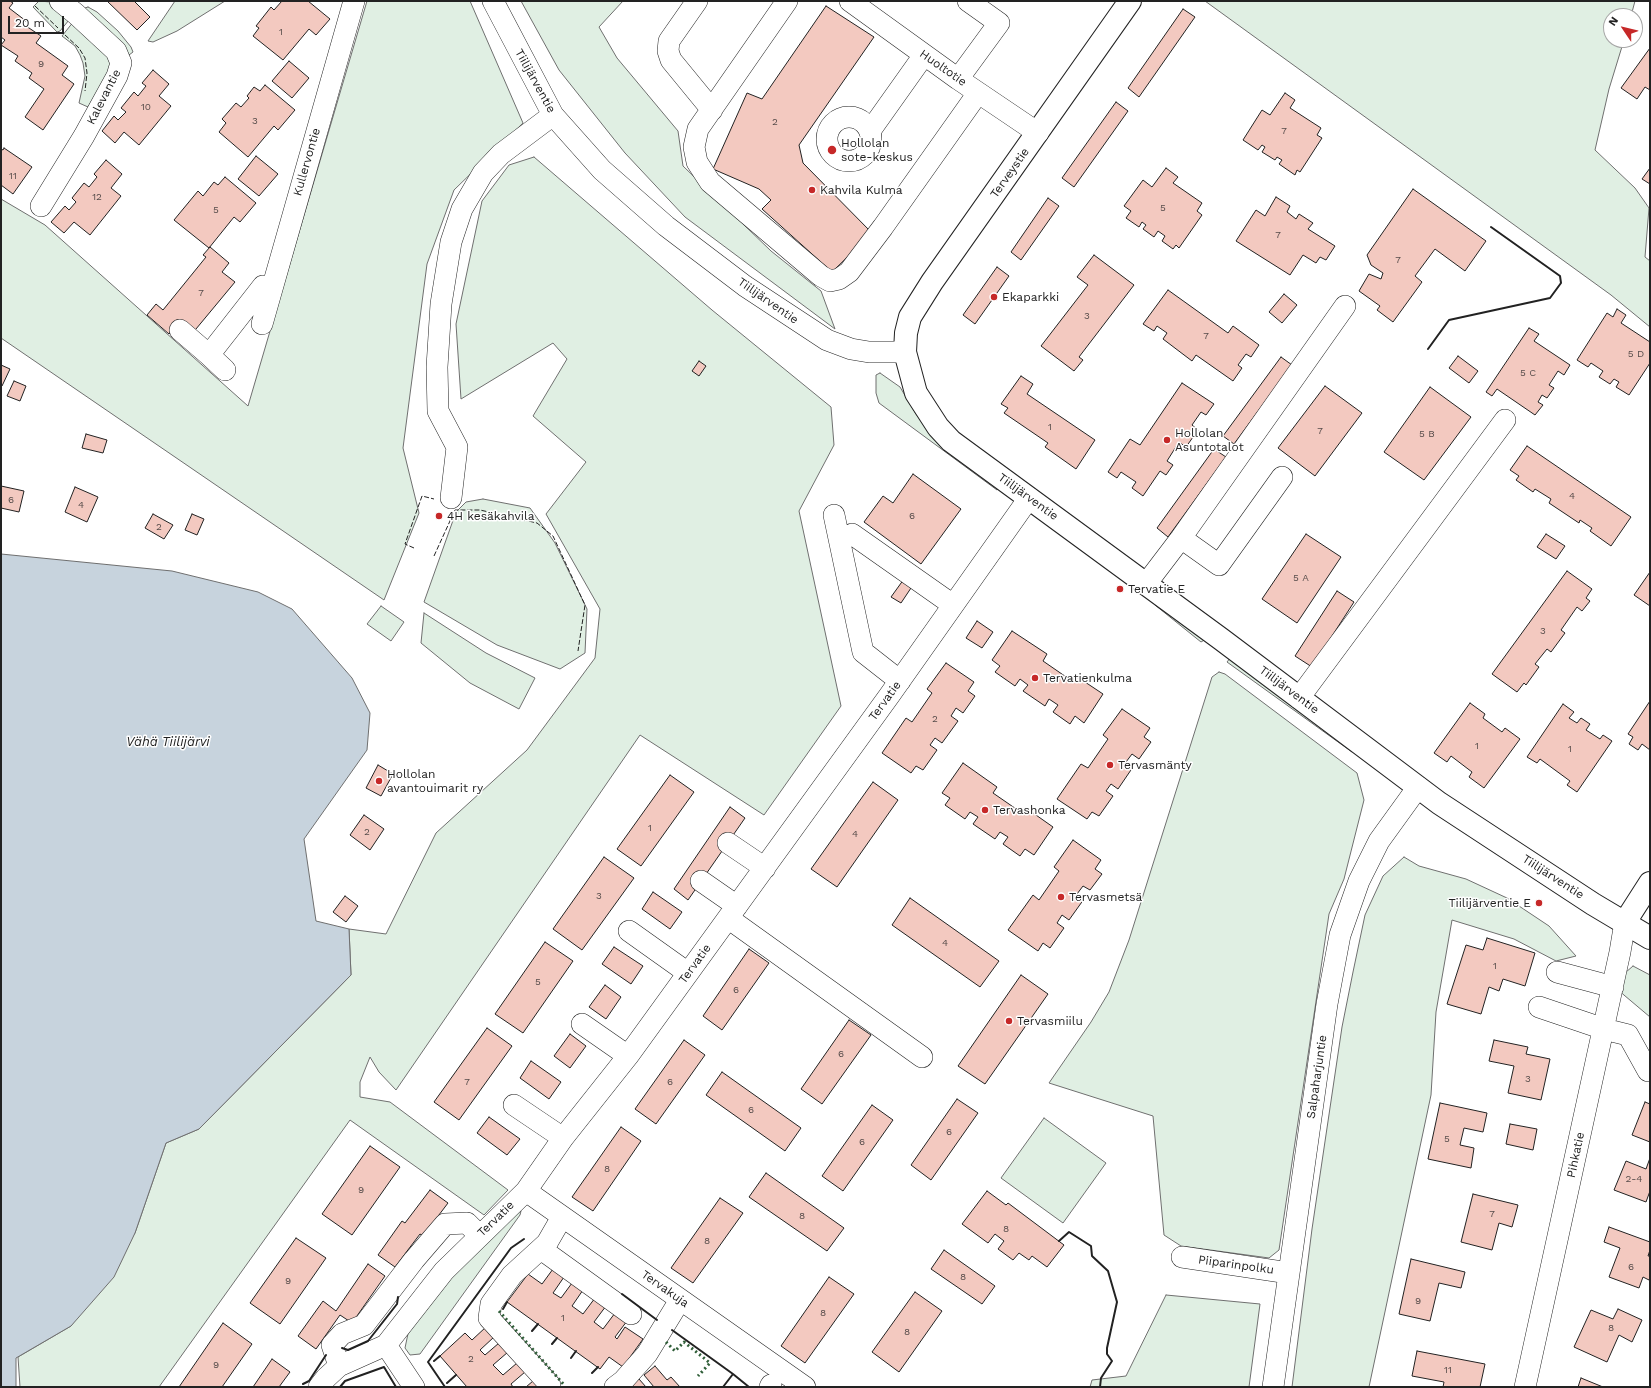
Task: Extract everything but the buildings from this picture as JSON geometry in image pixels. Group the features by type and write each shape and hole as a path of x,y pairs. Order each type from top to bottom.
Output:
{"main road":[{"name":"Terveystie","path":"905,352 906,333 910,317 932,282 1130,1"},
{"name":"Tiilijärventie","path":"905,352 916,393 938,427 951,441 1418,787 1593,904 1650,938"},
{"path":"1625,922 1650,883"}],"street":[{"name":"Kalevantie","path":"41,206 84,136 118,76 122,64 116,51 60,1"},
{"name":"Kullervontie","path":"262,324 354,1"},
{"name":"Tiilijärventie","path":"493,1 553,115 602,170 666,226 745,286 827,340 851,349 869,352 905,352"},
{"path":"697,1 669,41 668,51 671,60 712,110"},
{"path":"787,1 698,129 694,146 697,162 710,182 821,276 830,281 839,279 849,272 883,227 978,93"},
{"name":"Huoltotie","path":"850,1 958,79 1038,133"},
{"path":"958,79 999,23 968,1"},
{"path":"870,130 924,55"},
{"path":"451,498 457,447 438,411 437,367 441,304 451,242 462,209 483,173 502,154 553,115"},
{"path":"209,355 263,286"},
{"path":"1146,584 1181,538 1345,306"},
{"path":"180,330 225,370"},
{"path":"1299,698 1505,420"},
{"path":"1181,538 1219,565 1282,476"},
{"name":"Tervatie","path":"318,1387 339,1366 386,1345 418,1302 444,1271 479,1235 526,1191 563,1138 628,1056 765,868 1029,498"},
{"path":"834,515 863,652 900,680"},
{"path":"852,534 953,605"},
{"name":"Salpaharjuntie","path":"1273,1387 1327,1004 1340,935 1359,881 1379,841 1418,787"},
{"path":"728,842 765,868"},
{"path":"701,881 733,912 922,1057"},
{"name":"Pihkatie","path":"1525,1387 1604,1029 1625,922"},
{"path":"629,931 688,973"},
{"path":"1557,972 1613,987"},
{"path":"1539,1007 1604,1029 1628,1035 1648,1071"},
{"path":"582,1024 628,1056"},
{"path":"514,1104 563,1138"},
{"name":"Tervakuja","path":"526,1191 805,1387"},
{"path":"550,1385 489,1318 491,1304 512,1275 547,1243 562,1217"},
{"path":"339,1366 332,1345 342,1334 364,1325 414,1260 446,1224 467,1223 479,1235"},
{"path":"541,1249 631,1314"},
{"name":"Piiparinpolku","path":"1182,1258 1289,1273"},
{"path":"395,1285 418,1302"},
{"path":"615,1387 623,1381 647,1354 680,1300"},
{"path":"386,1345 414,1387"}],"green space":[{"path":"39,1 51,2 69,20 60,31 57,32 33,7"},
{"path":"175,1 225,1 177,31 153,42 148,41"},
{"path":"367,1 470,1 523,123 454,190 427,264 403,448 419,513 384,600 1,338 1,199 45,225 248,406"},
{"path":"521,1 623,1 599,27 617,58 678,131 683,166 771,251 821,291 835,329 685,217 625,153 559,70"},
{"path":"1205,1 1635,1 1633,8 1603,8 1603,48 1622,48 1609,89 1595,150 1635,188 1649,208 1645,257 1650,261 1650,327 1611,295"},
{"path":"88,7 97,12 118,31 131,47 133,52 129,55 85,8"},
{"path":"74,21 108,51 112,67 88,107 79,103 85,76 83,63 75,46 62,36"},
{"path":"534,157 712,310 831,407 834,445 799,511 841,706 764,815 640,735 396,1090 379,1072 370,1057 360,1082 360,1097 390,1102 508,1190 484,1215 350,1120 159,1387 20,1387 18,1357 71,1326 135,1233 166,1143 199,1129 351,975 349,929 386,934 436,833 527,750 595,658 600,609 546,514 586,462 533,416 567,359 553,343 461,399 456,324 482,201 509,165"},
{"path":"880,373 900,387 916,414 928,430 1000,487 997,490 879,403 876,393 876,375"},
{"path":"483,499 530,508 555,543 587,609 585,653 560,669 497,645 424,602 456,512 466,502"},
{"path":"1158,603 1206,639 1201,642 1155,605"},
{"path":"381,606 404,622 391,641 367,624"},
{"path":"424,613 486,653 535,678 519,709 470,683 421,643"},
{"path":"1231,657 1355,750 1352,752 1227,662"},
{"path":"1219,672 1225,674 1357,773 1364,800 1344,879 1329,914 1279,1250 1269,1258 1181,1246 1164,1235 1153,1116 1049,1083 1091,1022 1109,992 1129,940 1212,677"},
{"path":"1404,857 1419,866 1466,879 1507,898 1549,926 1576,956 1556,961 1514,939 1452,920 1436,1012 1431,1095 1369,1387 1292,1387 1312,1229 1342,1027 1365,915 1383,876"},
{"path":"1633,966 1650,975 1650,1017 1618,990 1625,973"},
{"path":"1044,1118 1106,1163 1063,1223 1001,1178"},
{"path":"517,1209 521,1211 520,1215 420,1354 410,1355 405,1348 410,1324 418,1308"},
{"path":"1166,1295 1260,1304 1249,1387 1090,1387 1092,1380 1126,1376"}],"water":[{"name":"Vähä Tiilijärvi","path":"1,554 172,571 258,592 292,609 352,678 370,713 367,750 304,839 316,921 349,929 351,975 199,1129 166,1143 135,1233 114,1277 71,1326 16,1358 16,1387 1,1387"}],"hedge":[{"path":"499,1311 565,1386"},
{"path":"666,1342 675,1351 684,1342 710,1363 698,1376"}],"fence":[{"path":"35,6 58,28"},
{"path":"65,35 79,48 85,58 87,73 85,91"},
{"path":"414,548 405,544 422,496 434,499"},
{"path":"434,556 455,510 480,510 537,523 553,536 585,605 578,651"}],"wall":[{"path":"1428,349 1449,320 1550,298 1561,283 1560,276 1491,227"},
{"path":"1059,1241 1069,1232 1091,1246 1092,1256 1108,1271 1117,1302 1107,1348 1107,1354 1112,1361 1101,1378 1100,1387"},
{"path":"445,1387 428,1362 511,1248 524,1239"},
{"path":"622,1294 657,1320"},
{"path":"342,1348 348,1350 368,1341 397,1304 398,1297"},
{"path":"503,1309 507,1302"},
{"path":"532,1331 538,1324"},
{"path":"672,1330 733,1374 723,1387"},
{"path":"552,1344 557,1338"},
{"path":"571,1358 576,1351"},
{"path":"303,1384 309,1381 326,1355"},
{"path":"434,1361 440,1356"},
{"path":"340,1387 345,1381 384,1367 396,1387"},
{"path":"592,1373 598,1367"},
{"path":"733,1374 749,1387"},
{"path":"447,1383 456,1375"}],"place":[{"name":"Hollolan sote-keskus","path":"832,150"},
{"name":"Kahvila Kulma","path":"812,190"},
{"name":"Ekaparkki","path":"994,297"},
{"name":"Hollolan Asuntotalot","path":"1167,440"},
{"name":"4H kesäkahvila","path":"439,516"},
{"name":"Tervatie E","path":"1120,589"},
{"name":"Tervatienkulma","path":"1035,678"},
{"name":"Tervasmänty","path":"1110,765"},
{"name":"Hollolan avantouimarit ry","path":"379,781"},
{"name":"Tervashonka","path":"985,810"},
{"name":"Tervasmetsä","path":"1061,897"},
{"name":"Tiilijärventie E","path":"1539,903"},
{"name":"Tervasmiilu","path":"1009,1021"}]}
